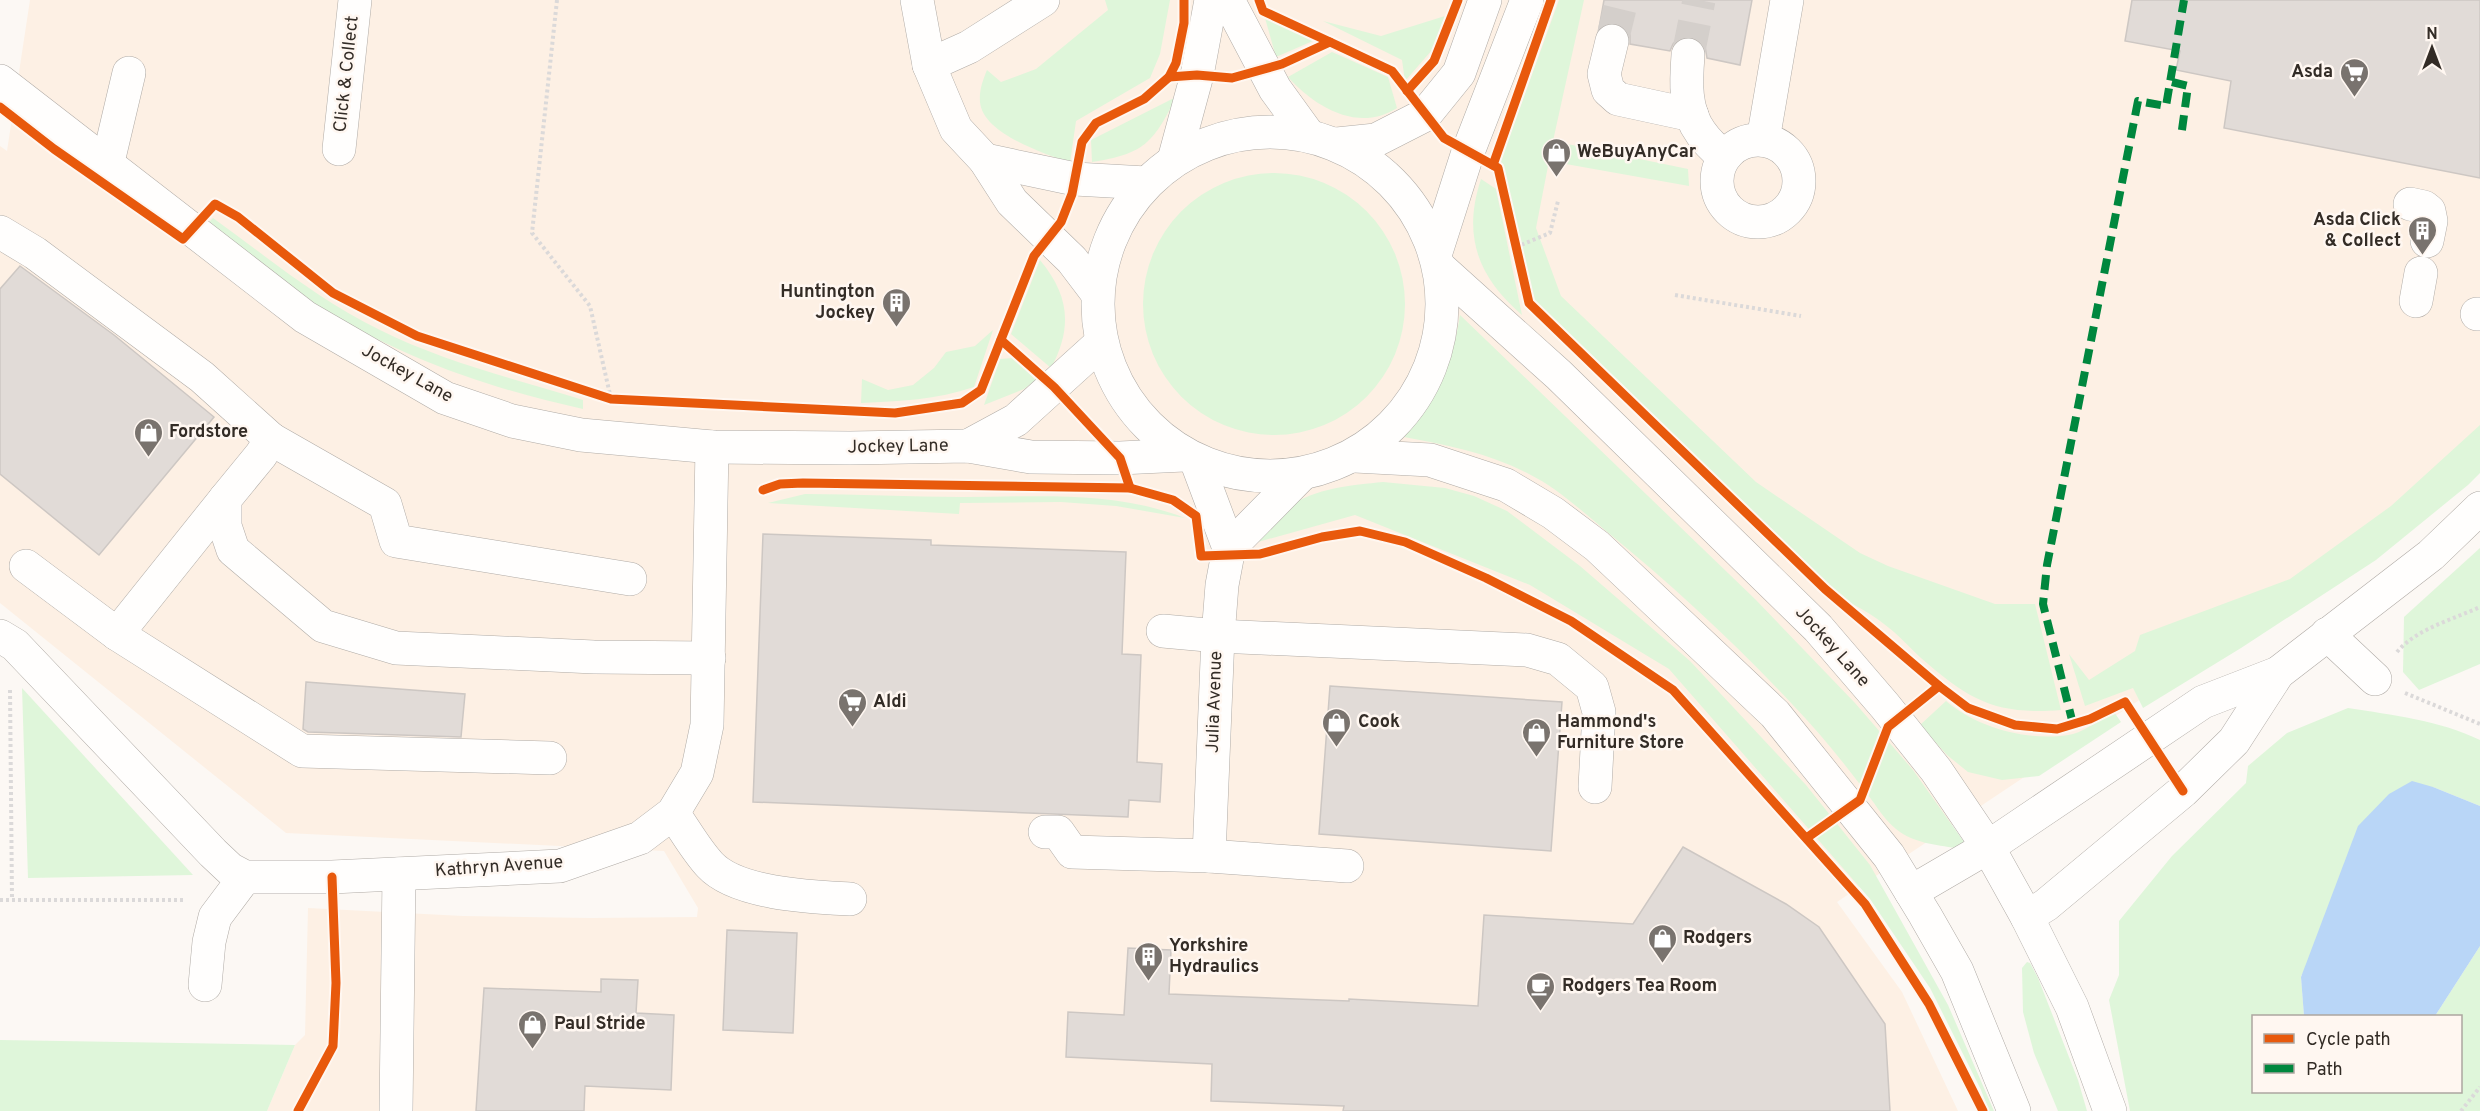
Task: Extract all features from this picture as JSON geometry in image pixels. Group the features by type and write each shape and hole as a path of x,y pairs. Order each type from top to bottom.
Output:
{"street":[{"name":"Click & Collect","path":"339,149 355,0"},
{"path":"917,0 929,64 956,129 985,160 1012,202 1072,260 1097,293"},
{"path":"929,64 969,47 1043,0"},
{"path":"1174,160 1197,75 1211,0"},
{"path":"1228,0 1275,89 1323,140 1380,170 1414,207 1438,260 1443,323 1428,376 1398,422 1354,456 1302,474 1248,476 1190,458 1155,434 1131,407 1112,376 1101,343 1097,293 1104,253 1121,216 1146,183 1174,160 1216,140 1262,132 1323,140 1376,140 1425,115 1459,73 1485,0"},
{"path":"1438,260 1468,152 1527,0"},
{"path":"1763,140 1786,0"},
{"path":"1612,41 1604,74 1608,90 1618,99 1692,115"},
{"path":"1688,55 1685,89 1692,115 1700,133 1724,158"},
{"path":"107,166 129,73"},
{"name":"Jockey Lane","path":"0,81 305,317 445,398 512,421 581,435 712,447 968,446 1031,457 1190,458"},
{"path":"1763,140 1786,151 1794,161 1799,174 1799,187 1788,211 1777,219 1764,223 1750,222 1729,212 1722,202 1716,180 1718,168 1724,158 1741,143 1763,140"},
{"path":"985,160 1075,179 1146,183"},
{"path":"2410,204 2424,207 2429,211 2431,221 2427,241"},
{"path":"0,232 35,253 202,377 271,439 385,504 396,541 630,579"},
{"name":"Jockey Lane","path":"1438,260 1818,628 1936,770 1988,847 2027,917 2072,1006 2110,1111"},
{"name":"Jockey Lane","path":"968,446 1016,420 1101,343"},
{"path":"117,634 261,455 271,439"},
{"name":"Kathryn Avenue","path":"237,873 332,877 560,866 640,838 673,813 697,773 707,725 712,447"},
{"path":"1354,456 1430,460 1506,485 1552,513 1597,546 1775,714 1882,848 1911,892 1957,971 2013,1111"},
{"path":"1190,458 1229,548 1302,474"},
{"path":"225,499 225,526 233,550 323,626 396,648 594,657 709,658"},
{"path":"1911,892 1988,847 2203,702 2278,673 2431,555 2480,508"},
{"name":"Julia Avenue","path":"1206,865 1221,585 1229,548"},
{"path":"26,566 117,634 302,751 550,758"},
{"path":"1163,631 1218,636 1527,650 1558,659 1592,687 1599,712 1595,787"},
{"path":"2327,634 2375,679"},
{"path":"7,640 237,873 215,917 205,985"},
{"path":"2027,917 2046,905 2183,791 2209,766 2234,741 2278,673"},
{"path":"673,813 711,867 746,886 809,897 850,899"},
{"path":"1045,832 1058,832 1072,852 1206,865 1347,866"},
{"path":"396,1111 399,874"}],"path":[{"path":"557,0 532,233 591,306 610,399"},
{"path":"1516,247 1551,233 1558,201"},
{"path":"1514,236 1519,258"},
{"path":"1675,295 1800,316"},
{"path":"600,396 622,400"},
{"path":"2480,607 2427,631 2403,645 2375,679 2444,711 2480,724"},
{"path":"7,640 12,899"},
{"path":"0,900 191,900 237,873"},
{"path":"2461,1111 2480,1087"}],"shaded area":[{"path":"30,0 2480,0 2480,433 2334,570 1837,902 1902,992 1958,1111 267,1111 295,1045 305,1035 308,908 463,916 591,918 697,917 698,908 664,851 286,833 0,603 0,146 7,151"}],"green space":[{"path":"1105,0 1170,0 1160,54 1150,78 1076,121 1070,163 1016,141 992,124 980,102 981,89 987,70 1001,82 1036,69 1108,10"},
{"path":"1559,0 1584,0 1553,141 1688,169 1689,186 1549,161 1536,228 1561,296 1756,482 1860,553 1888,566 1995,604 2035,604 2061,710 2019,710 2001,707 1970,695 1938,673 1877,619 1825,589 1529,303 1498,168"},
{"path":"1263,11 1322,37 1276,57"},
{"path":"1445,16 1432,50 1405,81 1402,60 1323,21 1381,36"},
{"path":"1332,52 1388,77 1397,108 1382,115 1367,118 1352,117 1324,107 1288,77"},
{"path":"1176,97 1160,126 1144,144 1123,155 1092,162 1091,140"},
{"path":"1261,173 1287,173 1312,178 1336,188 1367,211 1390,242 1400,266 1405,304 1400,342 1390,366 1367,397 1336,420 1312,430 1287,435 1261,435 1236,430 1212,420 1181,397 1158,366 1148,342 1143,317 1143,291 1148,266 1158,242 1181,211 1212,188 1236,178"},
{"path":"1481,179 1496,189 1522,315 1494,286 1478,254 1473,219"},
{"path":"213,218 315,292 380,330 454,361 583,400 583,409 515,392 448,370 415,357 352,326 292,289 207,224"},
{"path":"1040,260 1057,286 1065,312 1063,339 1051,368 1011,334"},
{"path":"1460,315 1755,599 1855,703 1913,770 1964,842 1956,848 1933,844 1903,834 1891,825 1819,734 1748,658 1654,572 1559,493 1529,474 1499,460 1404,437 1426,409 1442,380 1453,350"},
{"path":"993,330 974,387 932,397 861,403 862,379 888,390 913,385 934,368 946,352 975,346"},
{"path":"1013,358 1036,380 1024,389 984,405 1000,359"},
{"path":"2480,425 2480,473 2376,560 2241,648 2143,708 2133,688 2085,706 2069,654 2089,680 2135,651 2140,635 2290,579 2391,506"},
{"path":"1383,482 1445,488 1474,496 1507,511 1580,566 1690,661 1806,785 1870,865 1948,1005 1994,1111 1989,1111 1981,1090 1930,988 1870,899 1669,669 1530,585 1355,515 1258,542 1289,507 1299,501 1334,488"},
{"path":"805,494 1075,497 1130,503 1185,518 1116,506 1061,502 960,503 959,514 768,503"},
{"path":"2480,548 2480,664 2419,690 2403,672 2404,617"},
{"path":"22,688 193,875 28,878"},
{"path":"1946,701 1973,719 2023,735 2073,734 2114,712 2121,722 2039,776 2002,780 1968,772 1947,755 1920,725"},
{"path":"2348,708 2432,723 2464,733 2480,740 2480,806 2433,787 2301,976 2304,1015 2252,1015 2252,1093 2462,1093 2462,1015 2436,1015 2480,946 2480,1111 2130,1111 2109,1000 2119,975 2119,921 2172,856 2246,783 2248,766 2287,733"},
{"path":"2027,962 2030,963 2038,978 2078,1080 2087,1111 2058,1111 2034,1053 2023,1012 2022,968"},
{"path":"0,1040 295,1045 267,1111 0,1111"}],"water":[{"path":"2412,781 2480,806 2480,946 2436,1015 2304,1015 2301,977 2358,826 2389,794"}],"building":[{"path":"1604,0 1752,0 1740,65 1707,58 1705,46 1698,39 1690,36 1679,38 1670,51 1630,44 1630,35 1617,23 1607,23 1599,28"},
{"name":"Asda","path":"2132,0 2480,0 2480,178 2224,128 2231,81 2176,70 2180,51 2125,41"},
{"path":"20,266 114,335 214,417 99,555 0,474 0,289"},
{"path":"763,534 931,540 931,545 1126,552 1122,654 1141,655 1137,762 1162,764 1160,802 1129,800 1128,817 753,802"},
{"path":"306,682 465,694 461,737 308,732 303,729"},
{"path":"1330,686 1562,702 1551,851 1319,834"},
{"name":"Rodgers","path":"1683,847 1786,904 1819,927 1885,1024 1890,1111 1343,1111 1344,1106 1211,1101 1212,1064 1066,1057 1068,1012 1124,1015 1128,948 1171,950 1169,994 1349,1001 1349,999 1478,1006 1484,915 1633,924"},
{"path":"727,930 797,933 793,1033 723,1030"},
{"path":"601,979 638,980 636,1013 674,1015 671,1090 585,1086 584,1111 476,1111 484,988 601,992"}],"tunnel":[{"path":"1612,41 1622,0"},
{"path":"1688,55 1699,0"}],"marked path":[{"path":"2073,724 2043,604 2047,565 2138,101 2166,106 2184,0"},
{"path":"2172,82 2188,86 2181,137"}],"cycle path":[{"path":"0,107 54,149 183,239 215,204 238,217 333,293 417,336 611,399 895,413 962,403 981,390 1034,256 1061,222 1072,194 1082,142 1096,123 1144,99 1169,77 1176,63 1184,23 1184,0"},
{"path":"1259,0 1263,11 1330,42"},
{"path":"1407,91 1434,61 1458,0"},
{"path":"1493,165 1551,0"},
{"path":"1169,77 1197,75 1232,78 1282,64 1330,42 1392,71 1444,138 1498,168 1529,303 1825,589 1968,708 2015,725 2057,729 2090,719 2125,702 2183,791"},
{"path":"1001,340 1054,387 1120,458 1130,488"},
{"path":"763,490 780,484 803,483 1130,488 1173,500 1196,516 1201,556 1260,554 1322,537 1360,531 1405,542 1486,578 1571,621 1673,690 1865,904 1929,1004 1983,1111"},
{"path":"1808,837 1860,800 1888,727 1939,686"},
{"path":"298,1111 333,1046 336,983 332,877"}],"place":[{"name":"Asda","path":"2354,98"},
{"name":"WeBuyAnyCar","path":"1556,178"},
{"name":"Asda Click & Collect","path":"2422,256"},
{"name":"Huntington Jockey","path":"896,328"},
{"name":"Fordstore","path":"148,458"},
{"name":"Aldi","path":"852,728"},
{"name":"Cook","path":"1337,748"},
{"name":"Hammond's Furniture Store","path":"1536,758"},
{"name":"Rodgers","path":"1662,964"},
{"name":"Yorkshire Hydraulics","path":"1148,982"},
{"name":"Rodgers Tea Room","path":"1541,1012"},
{"name":"Paul Stride","path":"533,1050"}]}
